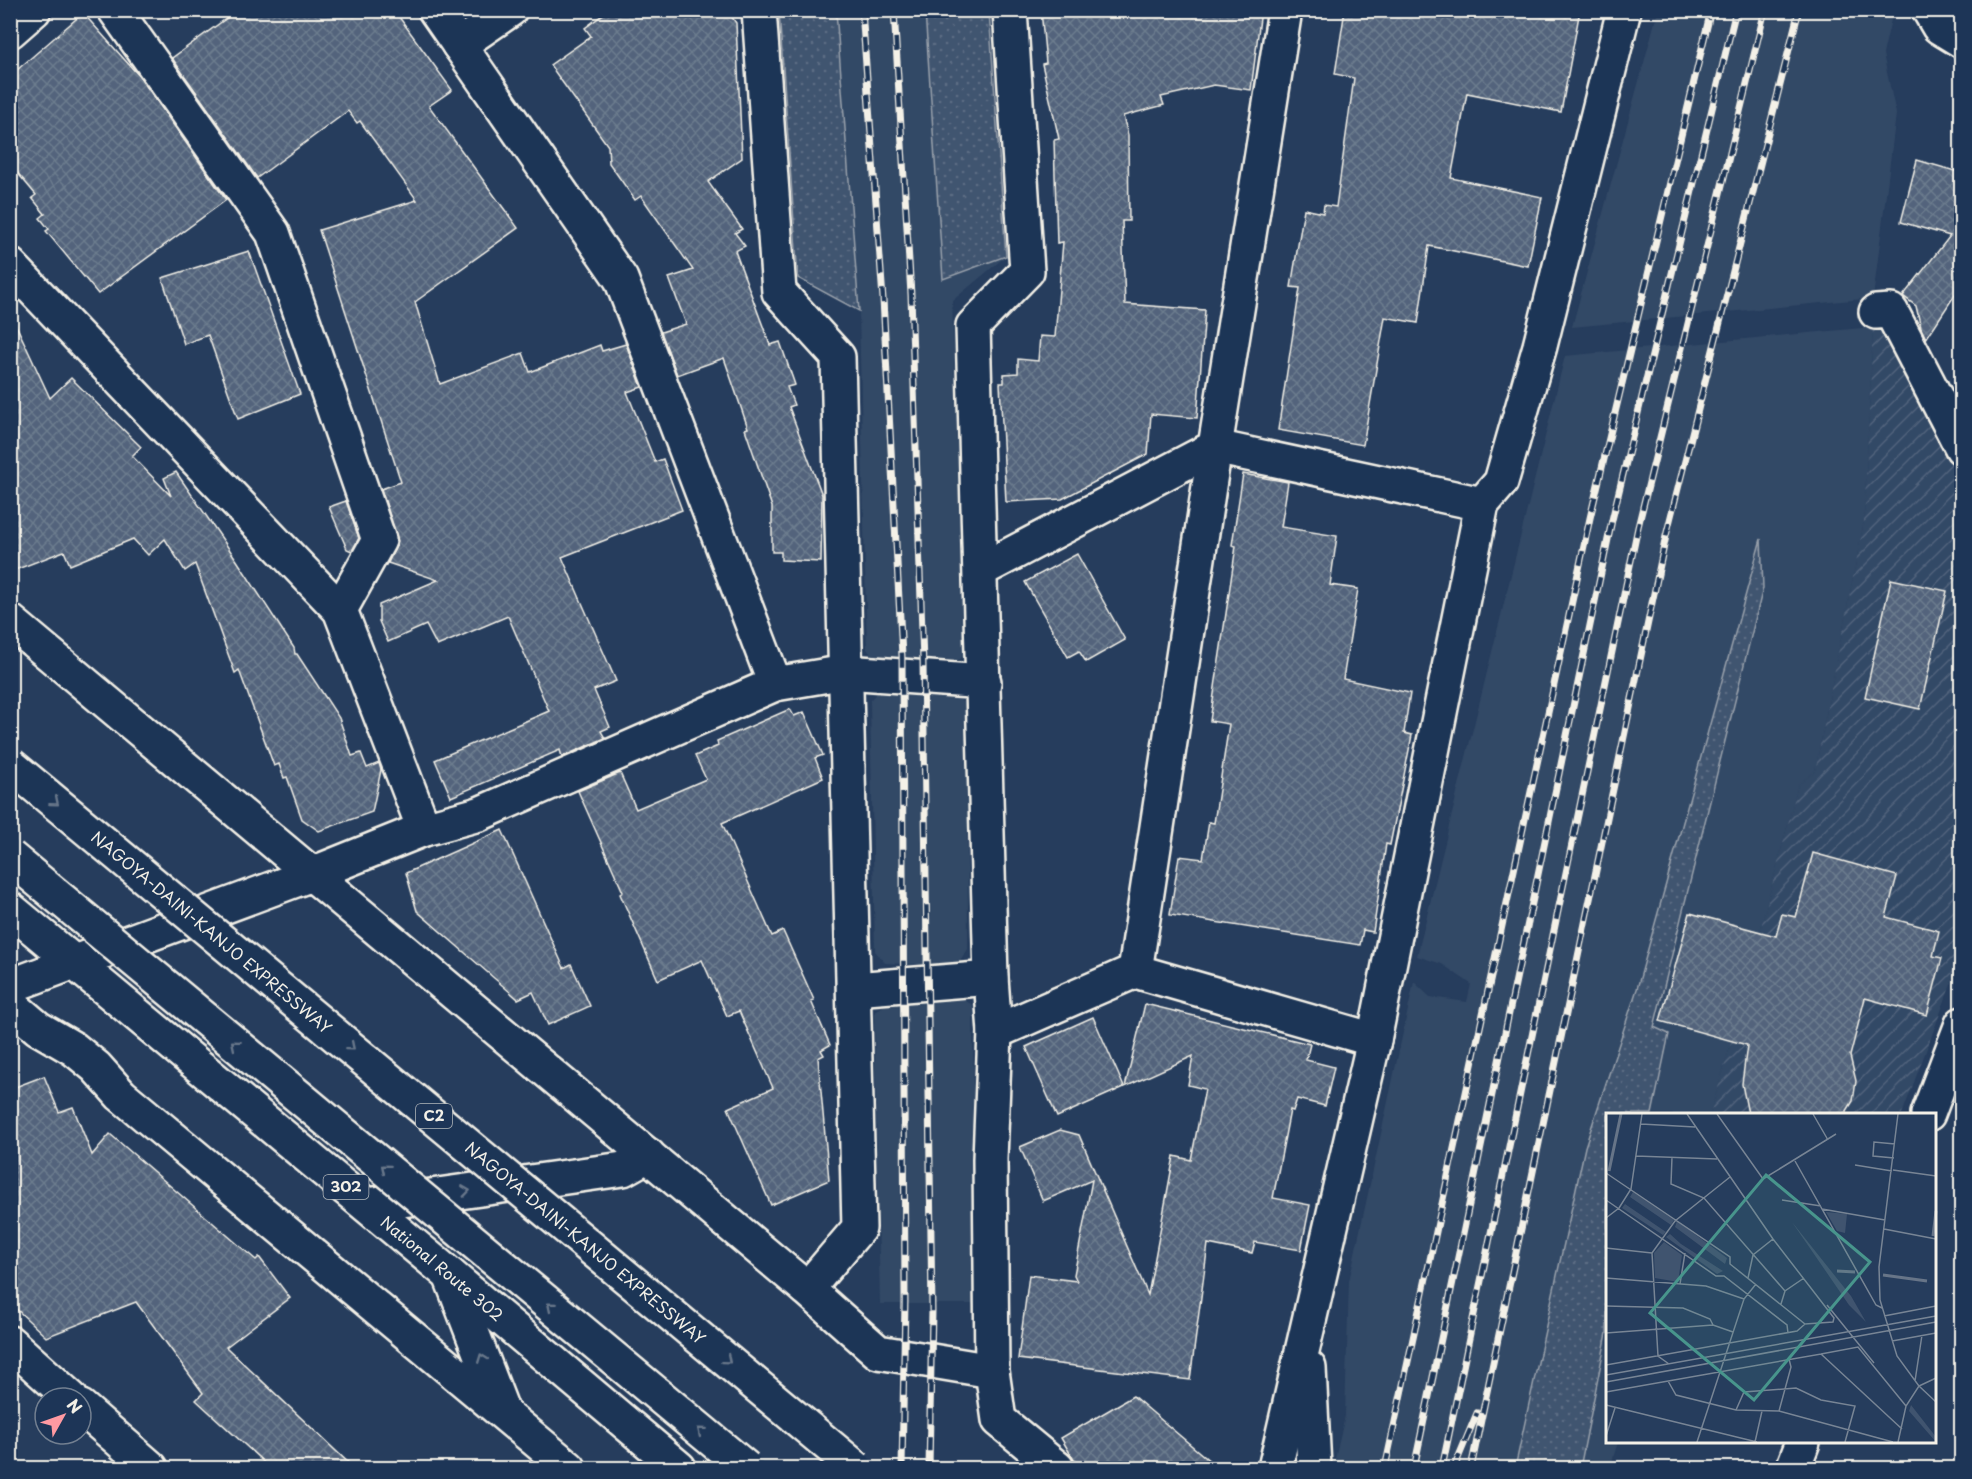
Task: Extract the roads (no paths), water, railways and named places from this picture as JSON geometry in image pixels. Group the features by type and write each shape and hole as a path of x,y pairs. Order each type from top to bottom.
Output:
{"main road":[{"path":"10,31 34,10"},
{"path":"115,10 273,233 379,540 340,610"},
{"path":"435,10 621,279 775,684"},
{"path":"459,45 510,10"},
{"path":"759,10 778,292 838,357 859,1228 807,1289"},
{"path":"1010,10 1027,271 973,326 991,978 995,1032 990,1160 992,1371 999,1420 1057,1468"},
{"path":"1135,971 1285,10"},
{"path":"1275,1468 1374,1041 1482,504 1501,483 1540,346 1624,10"},
{"path":"1929,10 1939,27 1962,41"},
{"path":"10,265 340,610 424,830"},
{"path":"1876,312 1891,311 1962,448"},
{"path":"981,570 1215,447 1482,504"},
{"path":"10,621 648,1155 878,1352 992,1371"},
{"path":"10,986 424,830 479,814 775,684 846,672 984,682"},
{"name":"NAGOYA-DAINI-KANJO EXPRESSWAY","path":"10,765 856,1468"},
{"path":"10,857 746,1468"},
{"name":"National Route 302","path":"10,909 679,1468"},
{"path":"995,1032 1135,971 1374,1041"},
{"path":"854,989 991,978"},
{"path":"10,1004 38,1028 74,1049 96,1067 121,1095 569,1468"},
{"path":"1928,1113 1962,1024"},
{"path":"367,1205 623,1168 648,1155"},
{"path":"450,1275 503,1412"},
{"path":"1307,1325 1314,1468"},
{"path":"10,1343 58,1386"},
{"path":"93,1418 150,1468"},
{"path":"1793,1468 1803,1443"}],"railway":[{"path":"862,10 883,299 902,656 905,1301 902,1468"},
{"path":"894,10 911,295 923,663 932,1311 929,1468"},
{"path":"1385,1468 1590,518 1711,10"},
{"path":"1414,1468 1612,520 1736,10"},
{"path":"1442,1468 1638,527 1765,10"},
{"path":"1471,1468 1666,536 1799,10"},
{"path":"1454,1468 1477,1413"}]}
